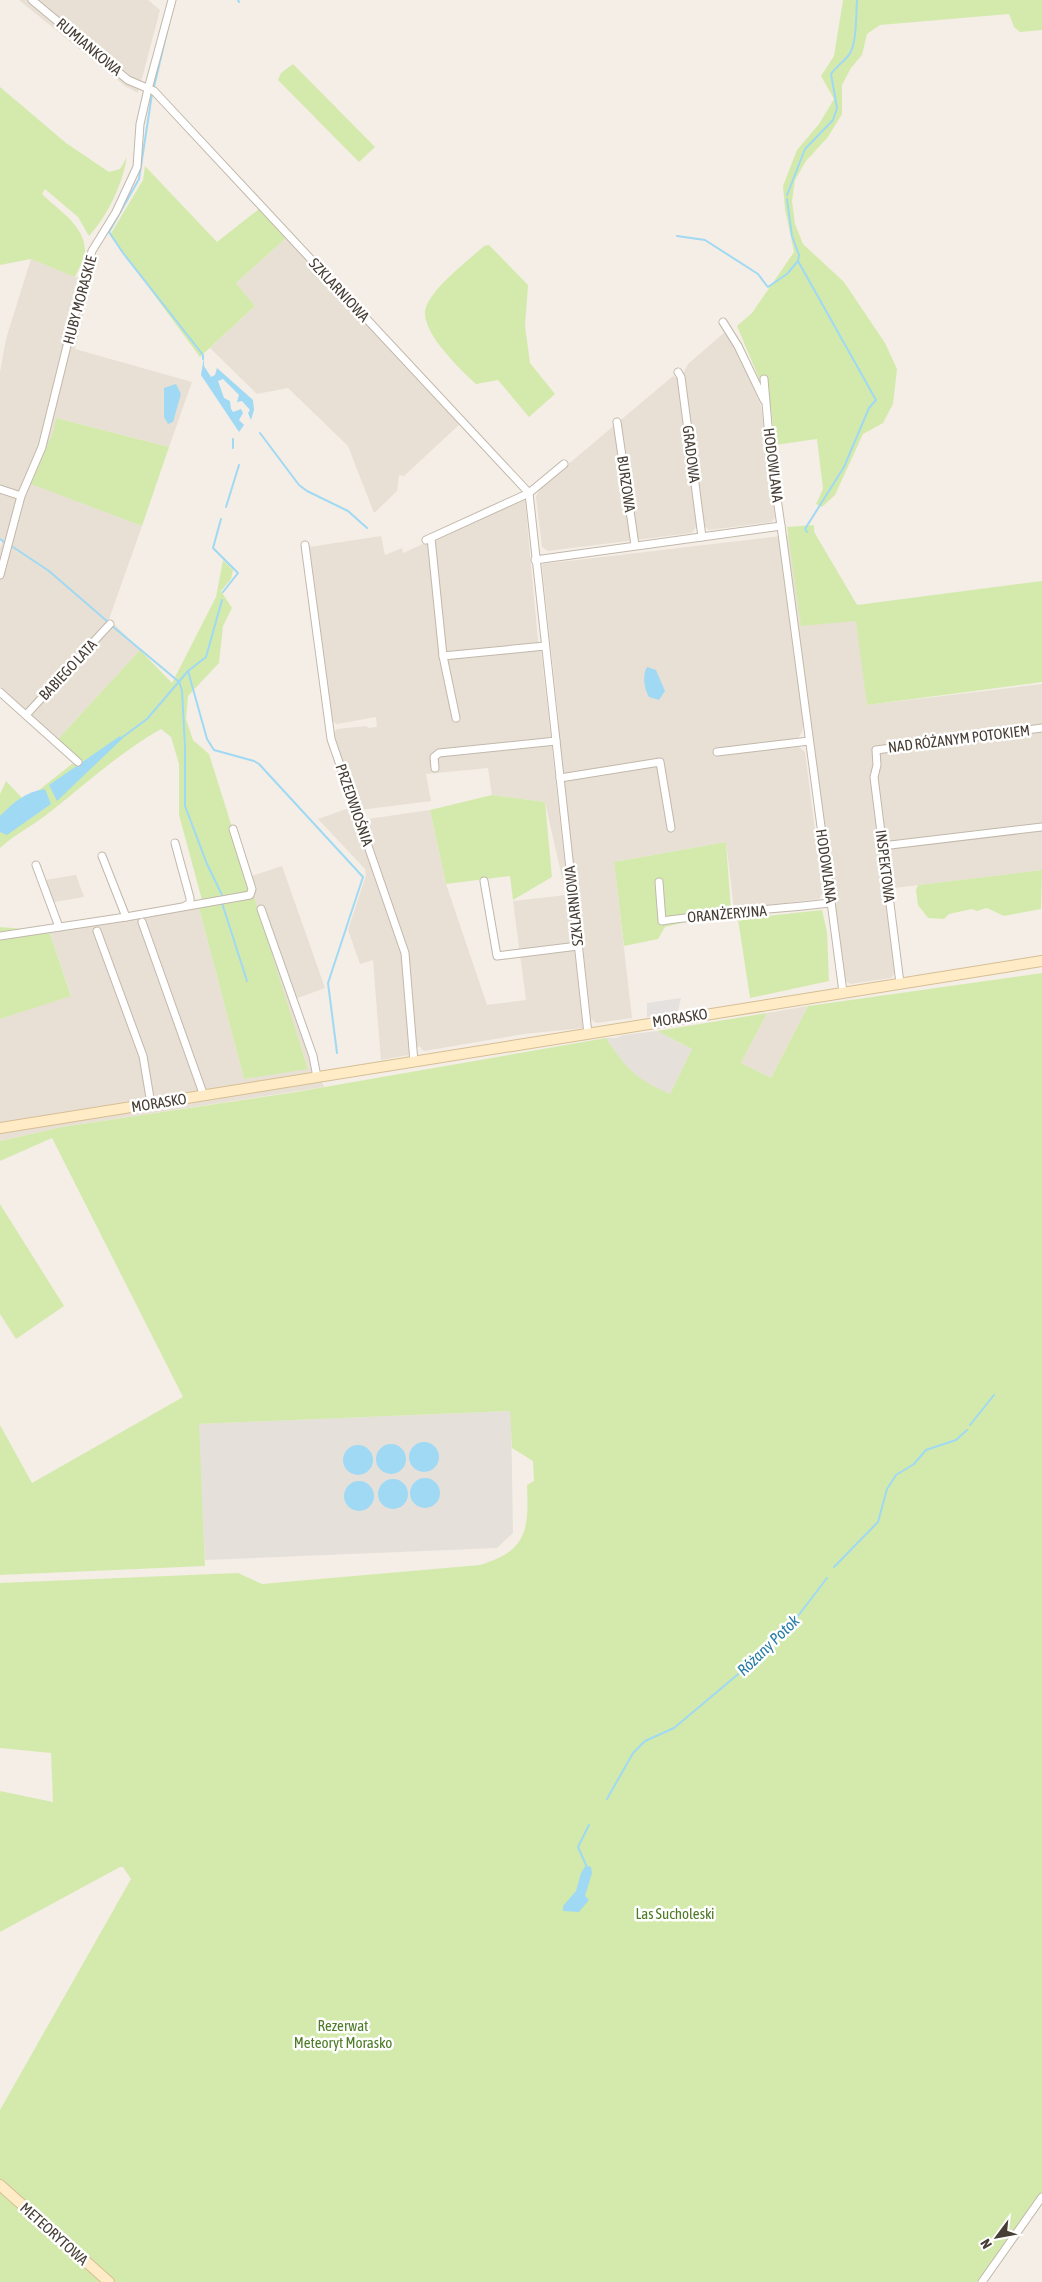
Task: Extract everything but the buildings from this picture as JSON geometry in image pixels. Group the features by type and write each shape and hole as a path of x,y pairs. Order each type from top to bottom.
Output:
{"street":[{"name":"RUMIANKOWA","path":"32,0 128,80 148,88"},
{"name":"HUBY MORASKIE","path":"0,575 21,496 42,448 92,251 116,212 137,167 140,124 172,0"},
{"name":"SZKLARNIOWA","path":"148,88 154,91 529,493 588,1034"},
{"name":"HODOWLANA","path":"723,322 738,346 766,405"},
{"name":"GRADOWA","path":"678,372 681,377 702,537"},
{"name":"HODOWLANA","path":"764,379 843,992"},
{"name":"BURZOWA","path":"617,422 635,545"},
{"path":"456,718 443,656 428,539 529,493 564,464"},
{"path":"0,490 21,496"},
{"path":"535,560 782,526"},
{"name":"PRZEDWIOŚNIA","path":"305,545 331,739 405,954 414,1062"},
{"name":"BABIEGO LATA","path":"26,716 110,624"},
{"path":"443,656 545,646"},
{"path":"0,692 78,762"},
{"name":"NAD RÓŻANYM POTOKIEM","path":"876,750 1042,728"},
{"path":"435,768 434,757 439,753 556,741"},
{"path":"717,752 810,741"},
{"name":"INSPEKTOWA","path":"876,750 877,765 874,777 900,982"},
{"path":"560,778 660,762 671,828"},
{"path":"882,846 1042,827"},
{"path":"0,936 126,917 250,895 252,893 233,829"},
{"path":"175,843 190,898 190,903 185,906"},
{"path":"102,856 126,917"},
{"path":"36,865 59,927"},
{"path":"484,881 497,956 578,946"},
{"name":"ORANŻERYJNA","path":"660,882 662,920 831,903"},
{"path":"261,909 313,1056 317,1077"},
{"path":"142,922 204,1096"},
{"path":"97,932 142,1056 151,1104"},
{"name":"MORASKO","path":"0,1128 900,982 1042,961"},
{"name":"METEORYTOWA","path":"0,2185 109,2282"},
{"path":"982,2282 1042,2197"}],"shaded area":[{"path":"19,0 148,0 160,10 138,93 125,86"},
{"path":"286,238 460,424 404,476 399,475 397,491 374,513 348,446 288,388 257,394 210,348 255,306 236,283"},
{"path":"31,259 91,283 75,349 192,382 169,447 56,418 53,432 32,484 142,526 109,619 140,650 58,739 0,686 0,548 3,540 0,538 0,372 6,339"},
{"path":"725,332 730,334 761,406 775,518 771,522 709,530 704,526 696,527 692,533 548,551 542,547 536,497 540,488 673,376 677,378 684,372 688,364"},
{"path":"523,499 525,500 538,641 541,650 583,1028 524,1034 424,1051 419,1046 409,1055 381,1060 373,960 360,964 348,930 366,875 365,869 318,819 349,808 354,821 430,810 446,884 487,1005 526,1000 513,901 566,895 545,802 492,795 488,768 426,774 431,801 360,810 333,734 337,729 377,727 376,717 337,724 332,721 309,547 381,536 385,555 402,548 403,553"},
{"path":"814,532 857,605 867,705 1042,684 1042,870 886,889 895,973 891,978 850,984 844,980 807,693 802,732 798,738 799,747 805,752 823,893 819,899 734,909 726,842 614,862 632,1018 596,1023 591,1019 574,869 571,869 556,724 559,723 542,566 543,564"},
{"path":"282,866 325,988 295,999 324,1087 62,1127 0,1141 0,1019 71,995 49,931 198,904 244,1079 308,1068 246,878"},
{"path":"76,875 84,897 54,902 45,880"},
{"path":"681,998 678,1011 647,1017 647,1003"},
{"path":"808,1006 771,1078 741,1063 767,1013"},
{"path":"657,1031 692,1049 670,1094 642,1082 624,1065 606,1038"},
{"path":"511,1411 513,1533 497,1548 205,1560 198,1424"}],"green space":[{"path":"843,0 1042,0 1042,30 1020,32 1014,27 1009,14 880,25 867,34 862,55 851,68 842,85 842,114 828,137 806,161 795,180 792,201 795,224 803,244 844,282 885,343 897,369 893,404 883,423 863,434 835,495 822,507 816,504 823,489 817,439 775,445 771,407 737,326 752,313 794,252 785,209 783,186 797,150 819,124 834,99 821,76 834,56"},
{"path":"293,64 375,147 359,162 278,80 281,73"},
{"path":"0,87 66,143 109,172 120,169 127,157 122,178 113,199 102,219 89,236 78,217 45,189 42,194 70,219 81,234 85,255 75,277 31,259 0,265"},
{"path":"145,166 217,242 259,209 286,238 236,283 255,306 200,357 110,235 143,180"},
{"path":"489,245 528,285 525,326 530,363 555,394 529,417 498,380 476,384 436,341 426,321 425,312 427,304 433,295 459,267 484,246"},
{"path":"56,418 169,447 142,526 31,484 53,432"},
{"path":"814,525 814,532 857,605 1042,581 1042,682 867,705 856,621 801,626 787,527"},
{"path":"223,560 233,570 231,579 221,591 232,608 223,626 219,663 188,696 186,719 193,740 209,754 308,1069 244,1079 198,904 202,900 179,815 179,764 171,737 161,729 146,738 44,817 0,848 0,794 6,781 25,801 72,764 81,760 58,739 140,650 172,683 216,597"},
{"path":"492,795 545,802 552,877 513,900 510,876 446,884 430,810"},
{"path":"726,842 731,911 665,927 658,939 624,946 614,862"},
{"path":"1042,870 1041,909 1004,916 987,908 977,911 972,909 949,914 944,919 928,918 918,905 916,890 918,885"},
{"path":"822,910 827,932 829,981 750,998 738,919"},
{"path":"0,927 49,931 71,996 0,1019"},
{"path":"1042,973 1042,2192 977,2282 0,2282 0,2110 131,1879 123,1867 120,1867 0,1932 0,1791 53,1802 51,1753 0,1748 0,1583 238,1573 262,1584 480,1565 507,1553 522,1537 527,1515 527,1485 534,1481 533,1461 512,1448 510,1411 199,1424 205,1566 0,1575 0,1425 32,1483 183,1397 52,1138 0,1161 0,1141 62,1127 296,1092 606,1038 626,1066 640,1078 670,1094 692,1049 657,1031 767,1013 741,1063 771,1078 808,1006"},
{"path":"0,1204 64,1306 16,1339 0,1314"}],"water":[{"path":"204,357 204,366 211,377 215,375 217,368 253,400 254,410 251,420 248,413 250,410 242,401 237,402 239,395 223,379 218,381 224,398 230,401 233,412 241,409 243,413 239,420 244,425 239,432 201,375"},
{"path":"176,384 181,394 173,422 168,424 164,417 164,388"},
{"path":"647,667 656,670 665,691 659,700 649,697 646,690 644,678"},
{"path":"120,736 122,739 57,801 49,785"},
{"path":"45,789 51,804 7,835 0,832 0,816 5,811 26,795"},
{"path":"424,1442 430,1443 438,1451 438,1463 430,1471 424,1472 418,1471 410,1463 409,1457 410,1451 418,1443"},
{"path":"391,1444 397,1445 405,1453 405,1465 397,1473 391,1474 385,1473 377,1465 376,1459 377,1453 385,1445"},
{"path":"358,1445 364,1446 372,1454 372,1466 364,1474 358,1475 352,1474 344,1466 343,1460 344,1454 352,1446"},
{"path":"425,1478 435,1483 440,1493 435,1503 425,1508 415,1503 410,1493 415,1483"},
{"path":"393,1479 404,1483 408,1494 404,1505 393,1509 382,1505 378,1494 382,1483"},
{"path":"359,1481 369,1486 374,1496 369,1506 359,1511 349,1506 344,1496 349,1486"},
{"path":"586,1865 591,1867 592,1873 585,1896 589,1900 579,1912 563,1911 563,1906 576,1891 581,1873"}],"waterway":[{"path":"787,195 805,149 833,120 837,108 831,74 851,52 856,30 857,0"},
{"path":"154,87 169,23"},
{"path":"152,94 139,179 109,232 123,253 203,355 203,359"},
{"path":"787,199 792,236 799,255 798,261 876,400 869,408 844,467 805,529 807,532"},
{"path":"677,236 705,240 758,274 767,286"},
{"path":"768,287 787,274 798,261"},
{"path":"260,433 299,485 307,491 348,511 367,528"},
{"path":"233,439 233,448"},
{"path":"226,507 239,465"},
{"path":"221,519 213,548 238,573 223,592"},
{"path":"0,539 4,542"},
{"path":"13,547 49,571 108,622"},
{"path":"120,739 147,719 188,671 206,657 222,600"},
{"path":"111,625 178,681"},
{"path":"188,671 207,739 214,750 259,764 363,877 328,983 337,1053"},
{"path":"179,681 182,691 185,746 185,806 207,864 222,895"},
{"path":"222,903 247,981"},
{"name":"Różany Potok","path":"970,1425 994,1395"},
{"name":"Różany Potok","path":"834,1567 878,1522 887,1489 896,1475 914,1464 926,1450 956,1440 967,1430"},
{"name":"Różany Potok","path":"607,1799 633,1753 645,1741 674,1728 755,1660 780,1628 798,1616 827,1578"},
{"name":"Różany Potok","path":"586,1865 578,1847 589,1825"}],"park label":[{"name":"Las Sucholeski","path":"675,1914"},
{"name":"Rezerwat Meteoryt Morasko","path":"343,2034"}]}
